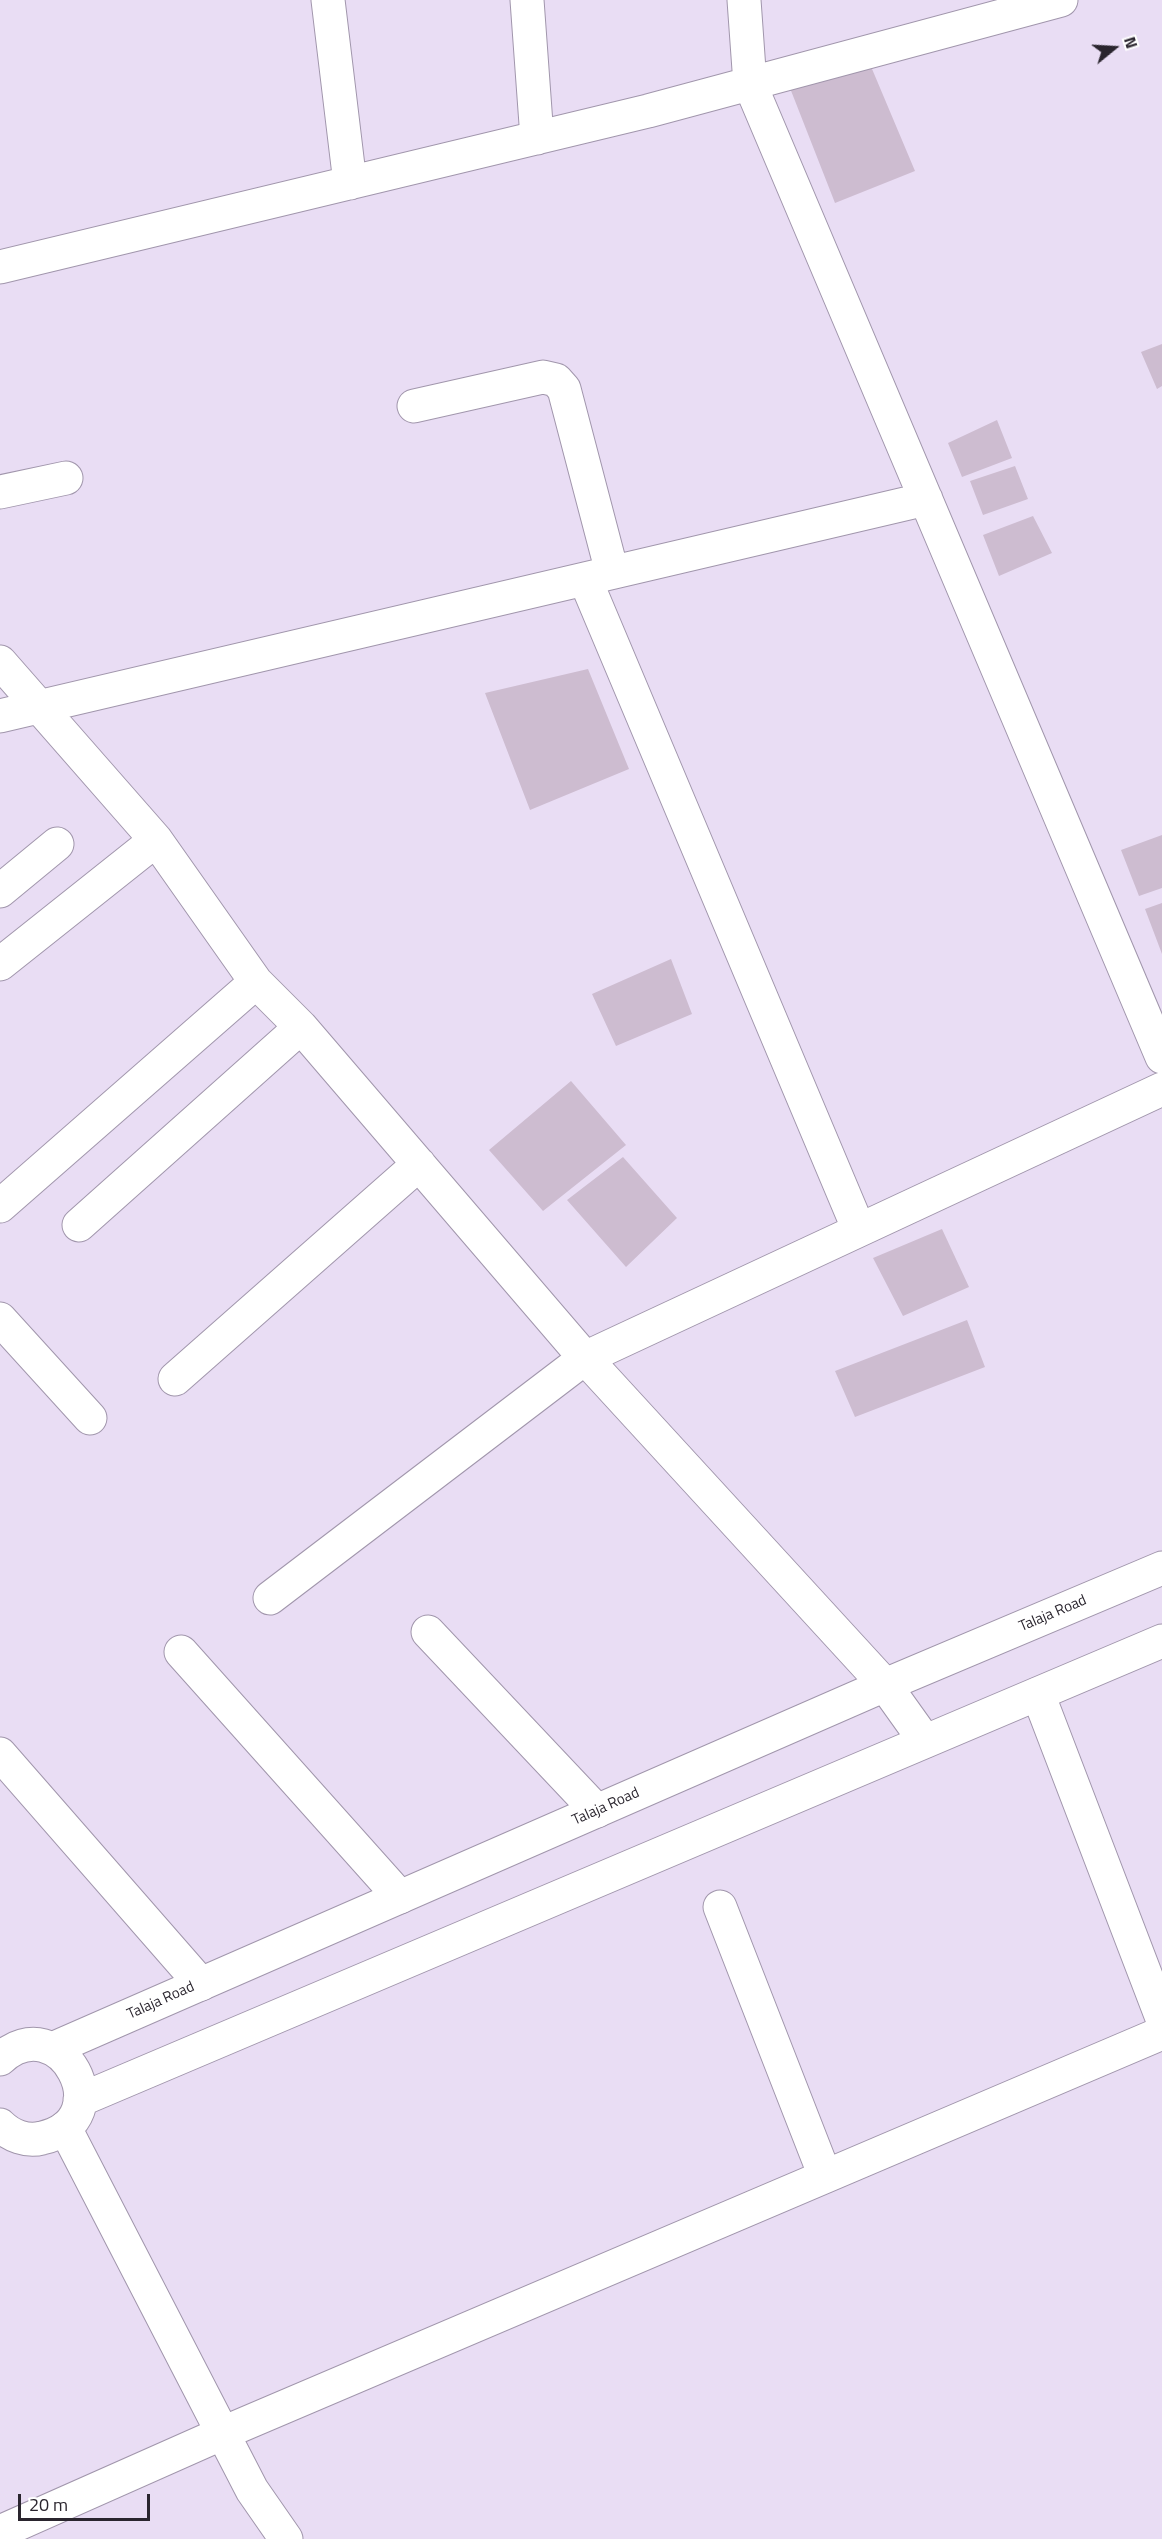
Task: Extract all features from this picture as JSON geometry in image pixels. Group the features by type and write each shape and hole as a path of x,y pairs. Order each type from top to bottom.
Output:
{"street":[{"path":"328,0 350,183"},
{"path":"527,0 537,138"},
{"path":"744,0 750,84 1162,1057"},
{"path":"0,267 537,138 750,84 1061,0"},
{"path":"414,406 543,378 556,380 564,389 598,575 859,1230"},
{"path":"0,492 66,478"},
{"path":"0,716 926,499"},
{"path":"0,662 156,840 256,982 301,1027 585,1358 885,1685 925,1742"},
{"path":"0,964 156,840"},
{"path":"0,891 57,844"},
{"path":"0,1206 256,982"},
{"path":"79,1225 301,1027"},
{"path":"270,1598 585,1358 1162,1089"},
{"path":"175,1379 419,1164"},
{"path":"0,1319 90,1418"},
{"name":"Talaja Road","path":"52,2049 885,1685 1162,1568"},
{"path":"428,1632 597,1811"},
{"path":"80,2100 1162,1641"},
{"path":"181,1652 400,1897"},
{"path":"1038,1694 1162,2018"},
{"path":"0,1754 201,1984"},
{"path":"720,1907 825,2176"},
{"path":"0,2532 223,2433 1162,2033"},
{"path":"0,2125 6,2132 20,2138 36,2140 51,2136 65,2128 75,2116 80,2100 81,2085 75,2069 66,2057 52,2049 37,2045 22,2046 1,2055"},
{"path":"65,2128 252,2490 286,2539"}],"building":[{"path":"867,57 915,171 835,203 788,83"},
{"path":"1162,344 1162,386 1157,389 1141,352"},
{"path":"997,420 1012,458 962,477 948,443"},
{"path":"1015,466 1028,499 983,515 970,481"},
{"path":"1033,516 1052,553 999,576 983,535"},
{"path":"588,669 629,769 530,810 485,693"},
{"path":"1162,835 1162,888 1139,896 1121,850"},
{"path":"1162,903 1162,954 1145,909"},
{"path":"671,959 692,1014 616,1046 592,994"},
{"path":"571,1081 626,1145 543,1211 489,1150"},
{"path":"623,1157 677,1218 626,1267 567,1200"},
{"path":"942,1229 969,1287 903,1316 873,1258"},
{"path":"967,1320 985,1367 855,1417 835,1371"}]}
